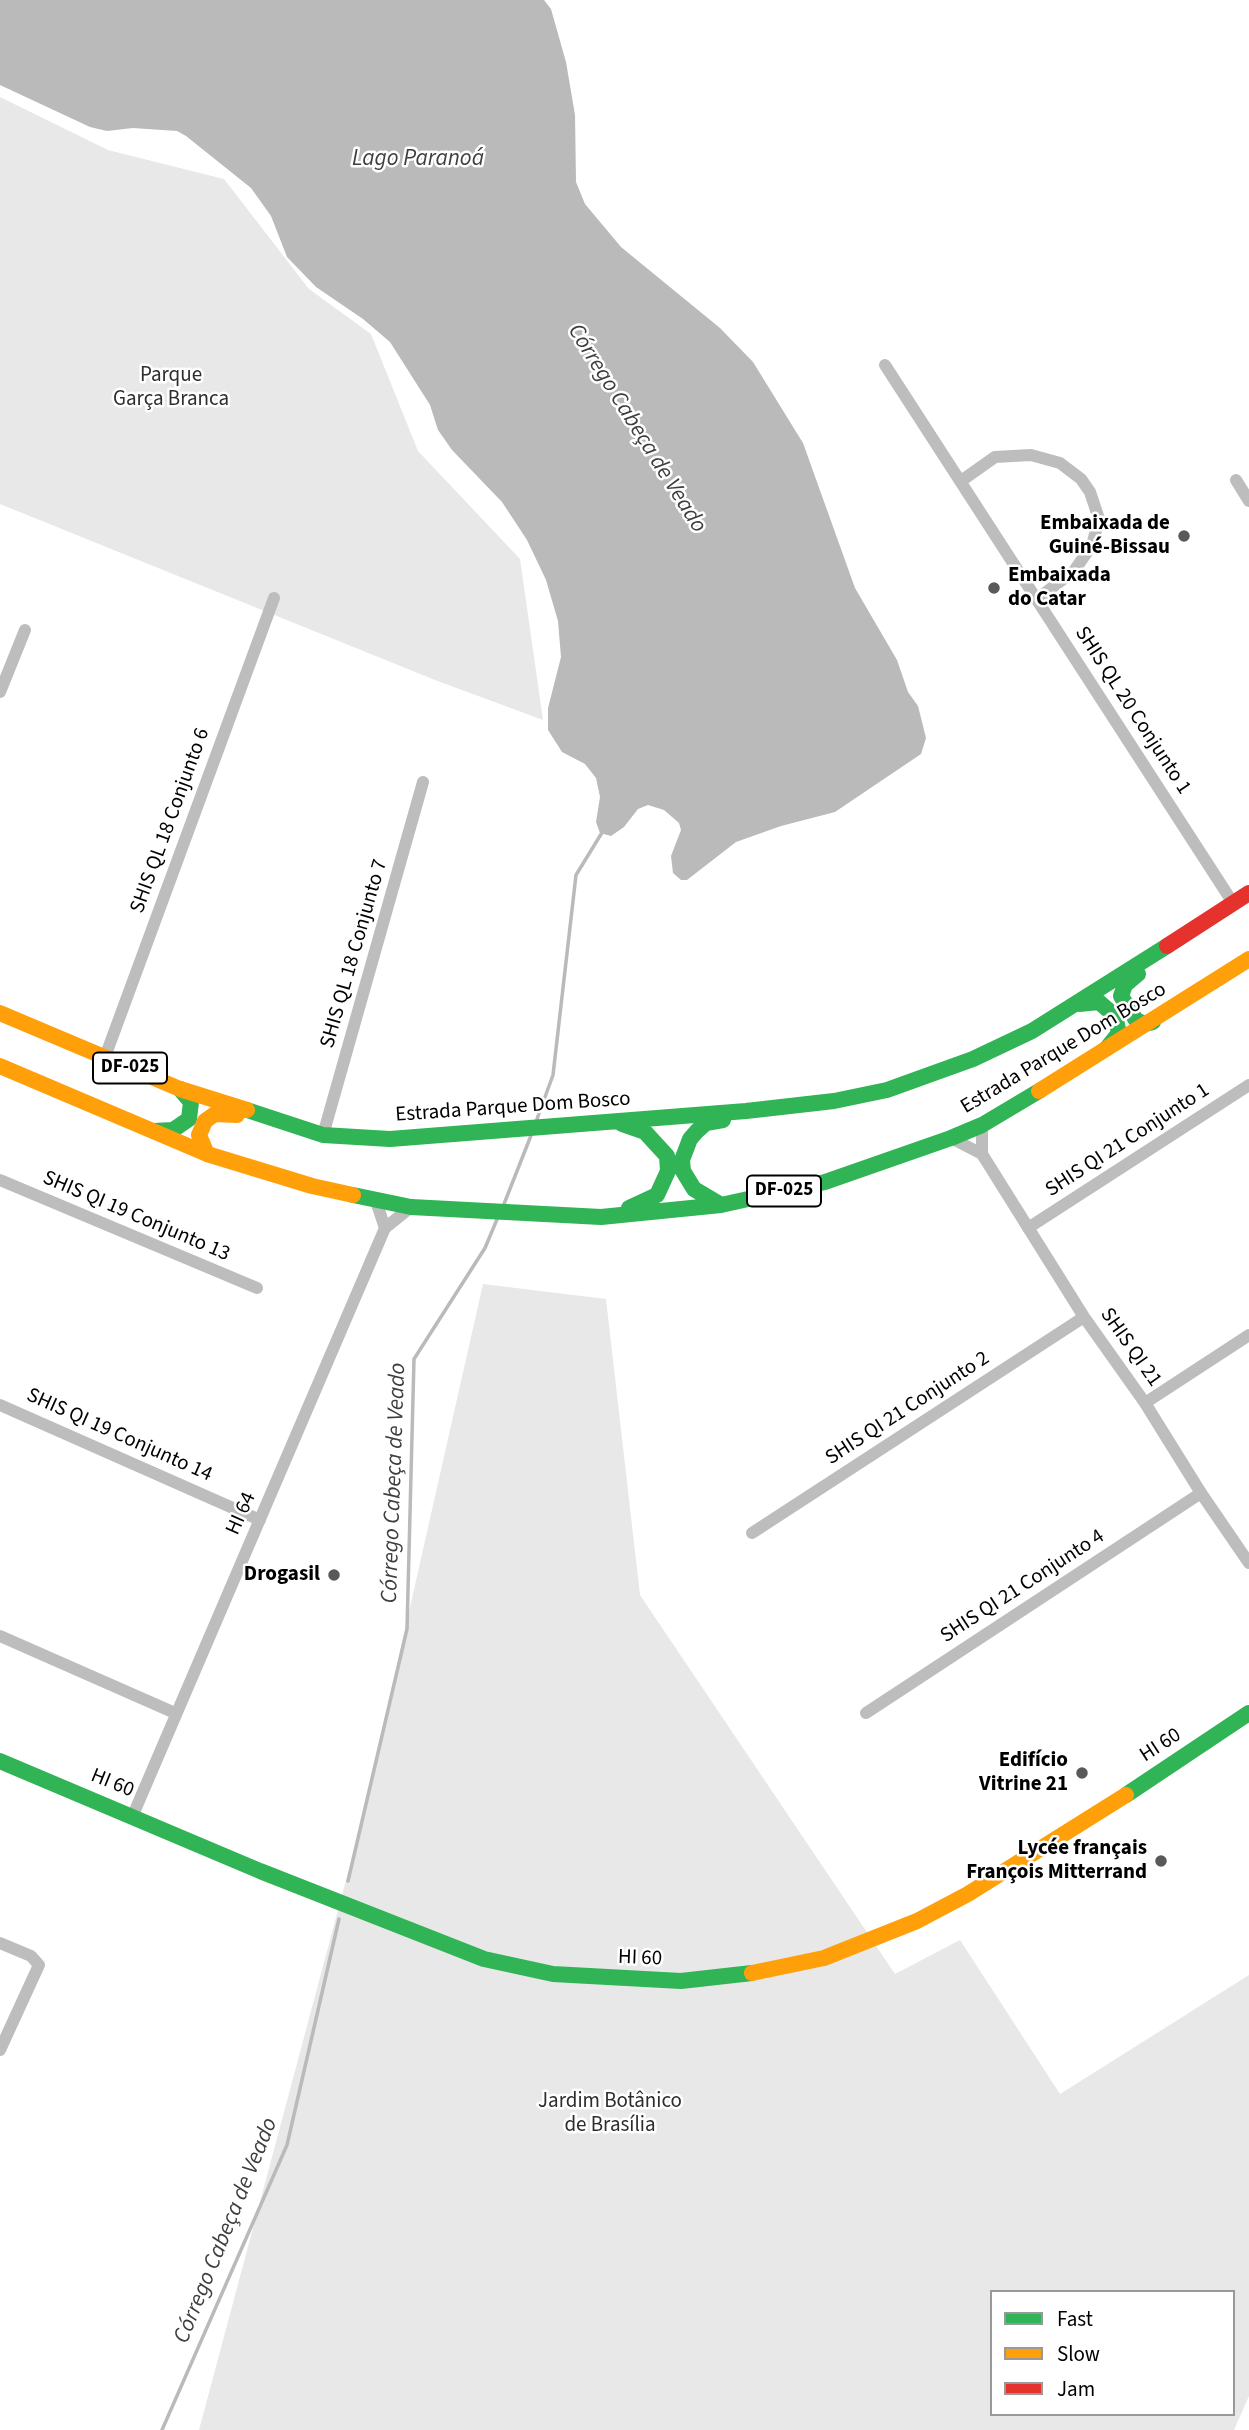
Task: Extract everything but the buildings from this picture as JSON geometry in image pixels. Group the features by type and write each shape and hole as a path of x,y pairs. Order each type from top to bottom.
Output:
{"main road":[{"name":"Estrada Parque Dom Bosco","path":"0,1013 180,1089 262,1118 323,1135 390,1139 746,1111 834,1101 917,1082 1020,1037 1078,1004 1249,892"},
{"path":"1153,1022 1145,1024 1136,1020 1121,996 1125,985 1155,956"},
{"name":"Estrada Parque Dom Bosco","path":"0,1066 207,1154 268,1175 411,1207 601,1217 721,1205 825,1182 951,1138 982,1125 1105,1052 1249,959"},
{"path":"1078,1004 1099,1002 1115,1016 1119,1033 1105,1052"},
{"path":"153,1131 173,1130 189,1119 191,1102 180,1089"},
{"path":"721,1205 694,1189 683,1171 684,1151 690,1139 706,1123 738,1116 746,1111"},
{"path":"207,1154 199,1135 210,1117 227,1113 262,1118"},
{"path":"601,1217 643,1204 657,1195 668,1171 667,1156 659,1144 645,1132 610,1121"},
{"name":"HI 60","path":"0,1761 260,1871 484,1959 553,1973 634,1981 719,1978 778,1970 824,1958 917,1921 979,1887 1182,1759 1249,1713"}],"street":[{"name":"SHIS QL 20 Conjunto 1","path":"885,365 1233,903"},
{"path":"961,481 995,457 1031,455 1060,463 1081,479 1090,492 1099,519 1091,545 1074,572 1037,599"},
{"path":"1236,480 1249,501"},
{"name":"SHIS QL 18 Conjunto 6","path":"105,1057 274,598"},
{"path":"0,692 25,630"},
{"name":"SHIS QL 18 Conjunto 7","path":"323,1135 423,782"},
{"name":"SHIS QI 21 Conjunto 1","path":"1028,1228 1249,1085"},
{"path":"951,1138 982,1154 982,1125"},
{"name":"SHIS QI 21","path":"982,1154 1084,1317 1145,1404 1249,1563"},
{"name":"SHIS QI 19 Conjunto 13","path":"0,1180 257,1288"},
{"path":"376,1201 385,1228"},
{"name":"HI 64","path":"133,1815 385,1228 411,1207"},
{"name":"SHIS QI 21 Conjunto 2","path":"752,1533 1084,1317"},
{"path":"1145,1404 1249,1335"},
{"name":"SHIS QI 19 Conjunto 14","path":"0,1405 260,1520"},
{"name":"SHIS QI 21 Conjunto 4","path":"866,1713 1201,1493"},
{"path":"0,1636 175,1713"},
{"path":"0,1943 37,1960 39,1965 0,2050"}],"green space":[{"name":"Parque Garça Branca","path":"0,97 108,150 224,179 309,289 371,334 418,451 520,559 543,720 435,680 0,504"},
{"name":"Jardim Botânico de Brasília","path":"483,1284 606,1299 640,1595 895,1974 960,1940 1060,2094 1249,1975 1249,2396 1234,2430 199,2430 361,1824"}],"water":[{"name":"Lago Paranoá","path":"0,0 544,0 551,9 566,62 575,115 576,182 585,204 621,247 720,328 753,362 803,443 855,588 897,660 908,692 918,706 926,738 921,754 835,812 781,826 736,842 687,880 681,880 673,873 671,856 681,830 679,823 664,810 648,805 638,809 624,827 611,836 600,833 596,822 600,797 596,778 585,764 562,752 548,730 548,708 561,657 558,621 546,580 527,540 502,502 452,450 438,430 430,405 390,342 363,319 316,287 287,257 271,216 251,188 186,136 177,131 133,128 107,131 90,127 0,85"}],"waterway":[{"name":"Córrego Cabeça de Veado","path":"537,1119 553,1075 576,875 603,831"},
{"name":"Córrego Cabeça de Veado","path":"504,1204 532,1133"},
{"name":"Córrego Cabeça de Veado","path":"348,1881 407,1629 414,1359 485,1248 498,1217"},
{"name":"Córrego Cabeça de Veado","path":"162,2430 287,2145 339,1919"}],"traffic: fast":[{"path":"247,1110 323,1135 390,1139 746,1111 834,1101 887,1090 973,1059 1032,1031 1167,946"},
{"path":"1138,974 1125,985 1121,996 1136,1020 1145,1024 1153,1022"},
{"path":"1079,1004 1099,1002 1115,1016 1119,1033 1107,1048"},
{"path":"154,1131 173,1130 189,1119 191,1102 180,1089"},
{"path":"353,1195 411,1207 601,1217 721,1205 825,1182 951,1138 982,1125 1039,1091"},
{"path":"721,1205 694,1189 683,1171 682,1160 690,1139 697,1131 706,1123 723,1120"},
{"path":"622,1124 645,1132 667,1156 668,1171 657,1195 629,1208"},
{"path":"1126,1795 1249,1713"},
{"path":"0,1761 260,1871 484,1959 553,1974 681,1981 752,1973"}],"traffic: slow":[{"path":"1039,1091 1249,959"},
{"path":"0,1013 180,1089 247,1110"},
{"path":"0,1066 207,1154 312,1186 353,1195"},
{"path":"207,1154 199,1135 205,1121 215,1114 237,1115"},
{"path":"752,1973 824,1958 917,1921 968,1894 1126,1795"}],"traffic: jam":[{"path":"1167,946 1249,893"}],"place":[{"name":"Embaixada de Guiné-Bissau","path":"1184,536"},
{"name":"Embaixada do Catar","path":"994,588"},
{"name":"Drogasil","path":"334,1575"},
{"name":"Edifício Vitrine 21","path":"1082,1773"},
{"name":"Lycée français François Mitterrand","path":"1161,1861"}]}
